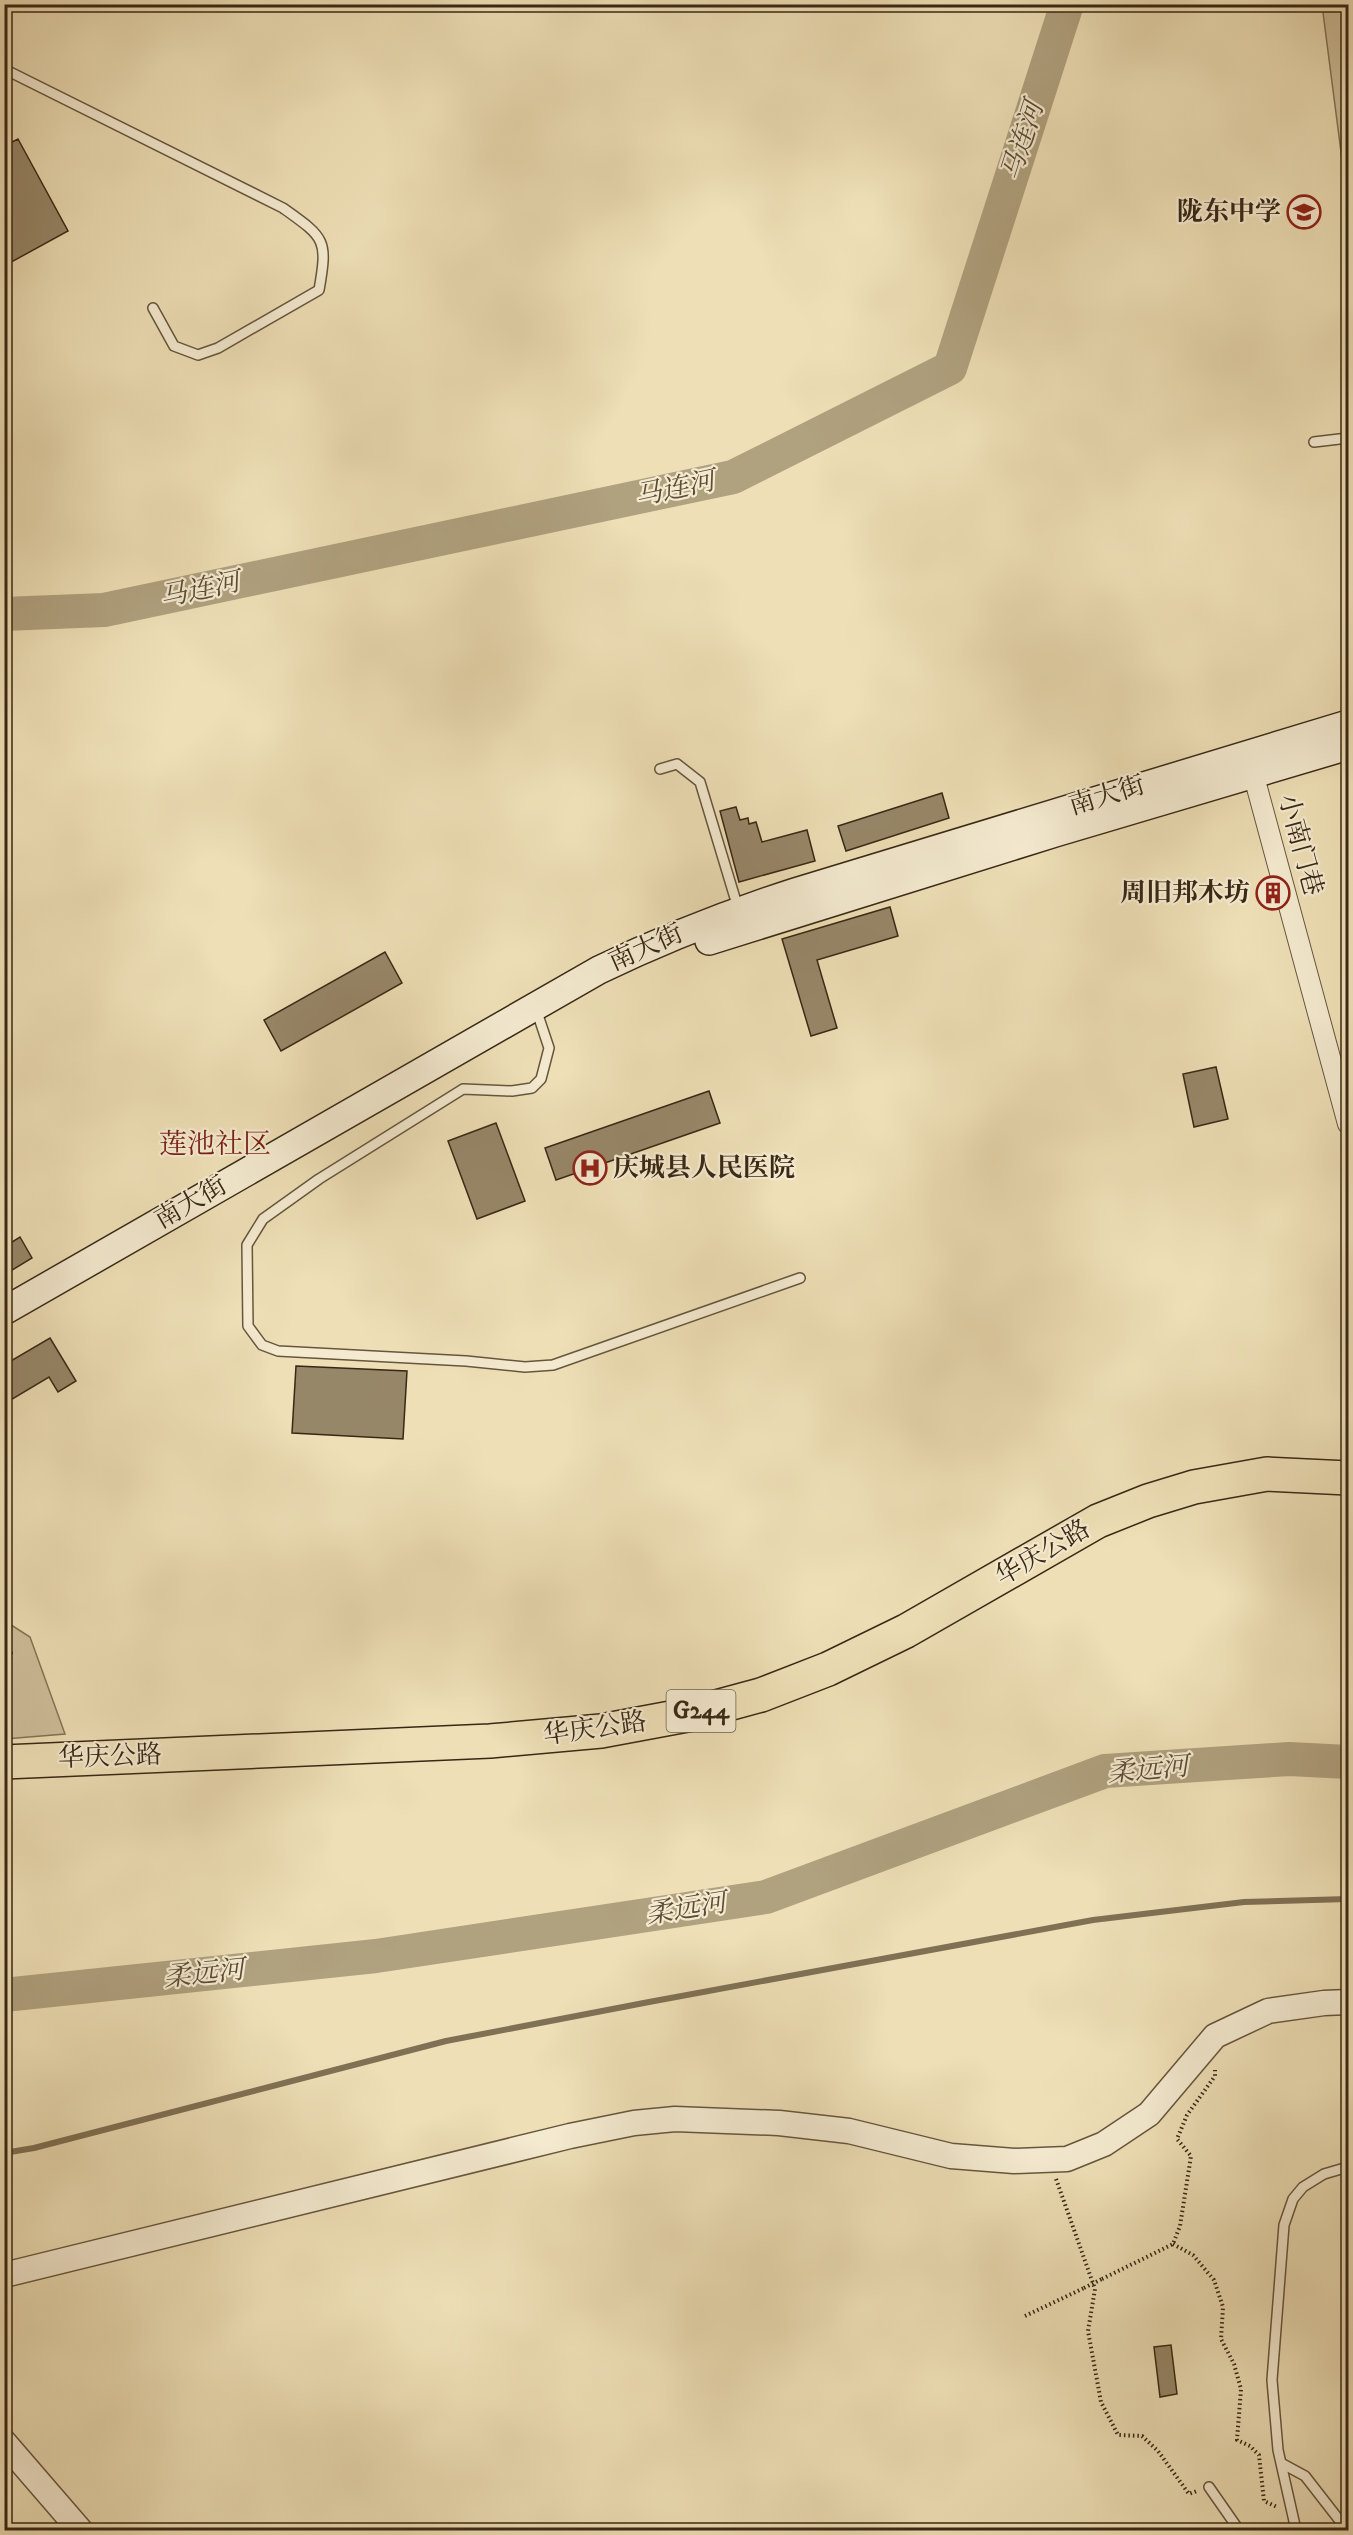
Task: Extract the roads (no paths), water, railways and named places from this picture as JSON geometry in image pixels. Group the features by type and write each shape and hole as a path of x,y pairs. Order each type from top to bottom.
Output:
{"highway":[{"name":"华庆公路","path":"4,1762 490,1741 601,1731 687,1715 761,1695 828,1669 906,1630 1098,1521 1148,1501 1194,1487 1256,1476 1305,1474 1348,1478"},
{"name":"华庆公路","path":"4,1772 492,1752 603,1741 690,1725 765,1704 833,1677 910,1640 1102,1531 1152,1511 1195,1498 1267,1486 1348,1489"}],"main road":[{"name":"南大街","path":"4,1311 289,1145 538,1014 696,946 743,929 1250,764 1348,724"},
{"name":"南大街","path":"4,1329 538,1014 599,970 658,942 739,910 1250,764 1348,746"}],"street":[{"name":"小南门巷","path":"1250,764 1348,1124"},
{"path":"4,2275 547,2142 634,2123 675,2119 779,2123 849,2132 951,2156 1014,2161 1067,2159 1104,2144 1149,2114 1215,2036 1268,2011 1324,2002 1348,2002"},
{"path":"4,2284 572,2144 634,2123"},
{"path":"4,2442 80,2530"},
{"path":"4,2458 66,2530"}],"lane":[{"path":"4,69 283,208 315,231 325,254 319,290 218,348 198,356 174,346 153,308"},
{"path":"1314,442 1348,438"},
{"path":"660,769 677,764 700,782 739,910"},
{"path":"538,1014 549,1048 541,1079 532,1088 512,1091 463,1089 320,1179 263,1219 247,1245 246,1271 248,1326 262,1345 278,1351 466,1361 525,1367 553,1365 800,1278"},
{"path":"1296,2530 1281,2463 1272,2380 1284,2225 1293,2199 1303,2187 1324,2174 1348,2167"},
{"path":"1281,2463 1305,2476 1347,2530"},
{"path":"1209,2487 1239,2530"}],"waterway":[{"name":"马连河","path":"4,614 104,610 733,477 950,368 1067,4"},
{"name":"柔远河","path":"4,1995 376,1956 766,1897 1105,1771 1289,1759 1348,1762"},
{"path":"4,2153 34,2148 446,2041 649,2002 1093,1920 1244,1902 1348,1899"}],"place":[{"name":"陇东中学","path":"1304,212"},
{"name":"周旧邦木坊","path":"1273,893"},
{"name":"庆城县人民医院","path":"590,1168"}],"district":[{"name":"莲池社区","path":"215,1144"}]}
